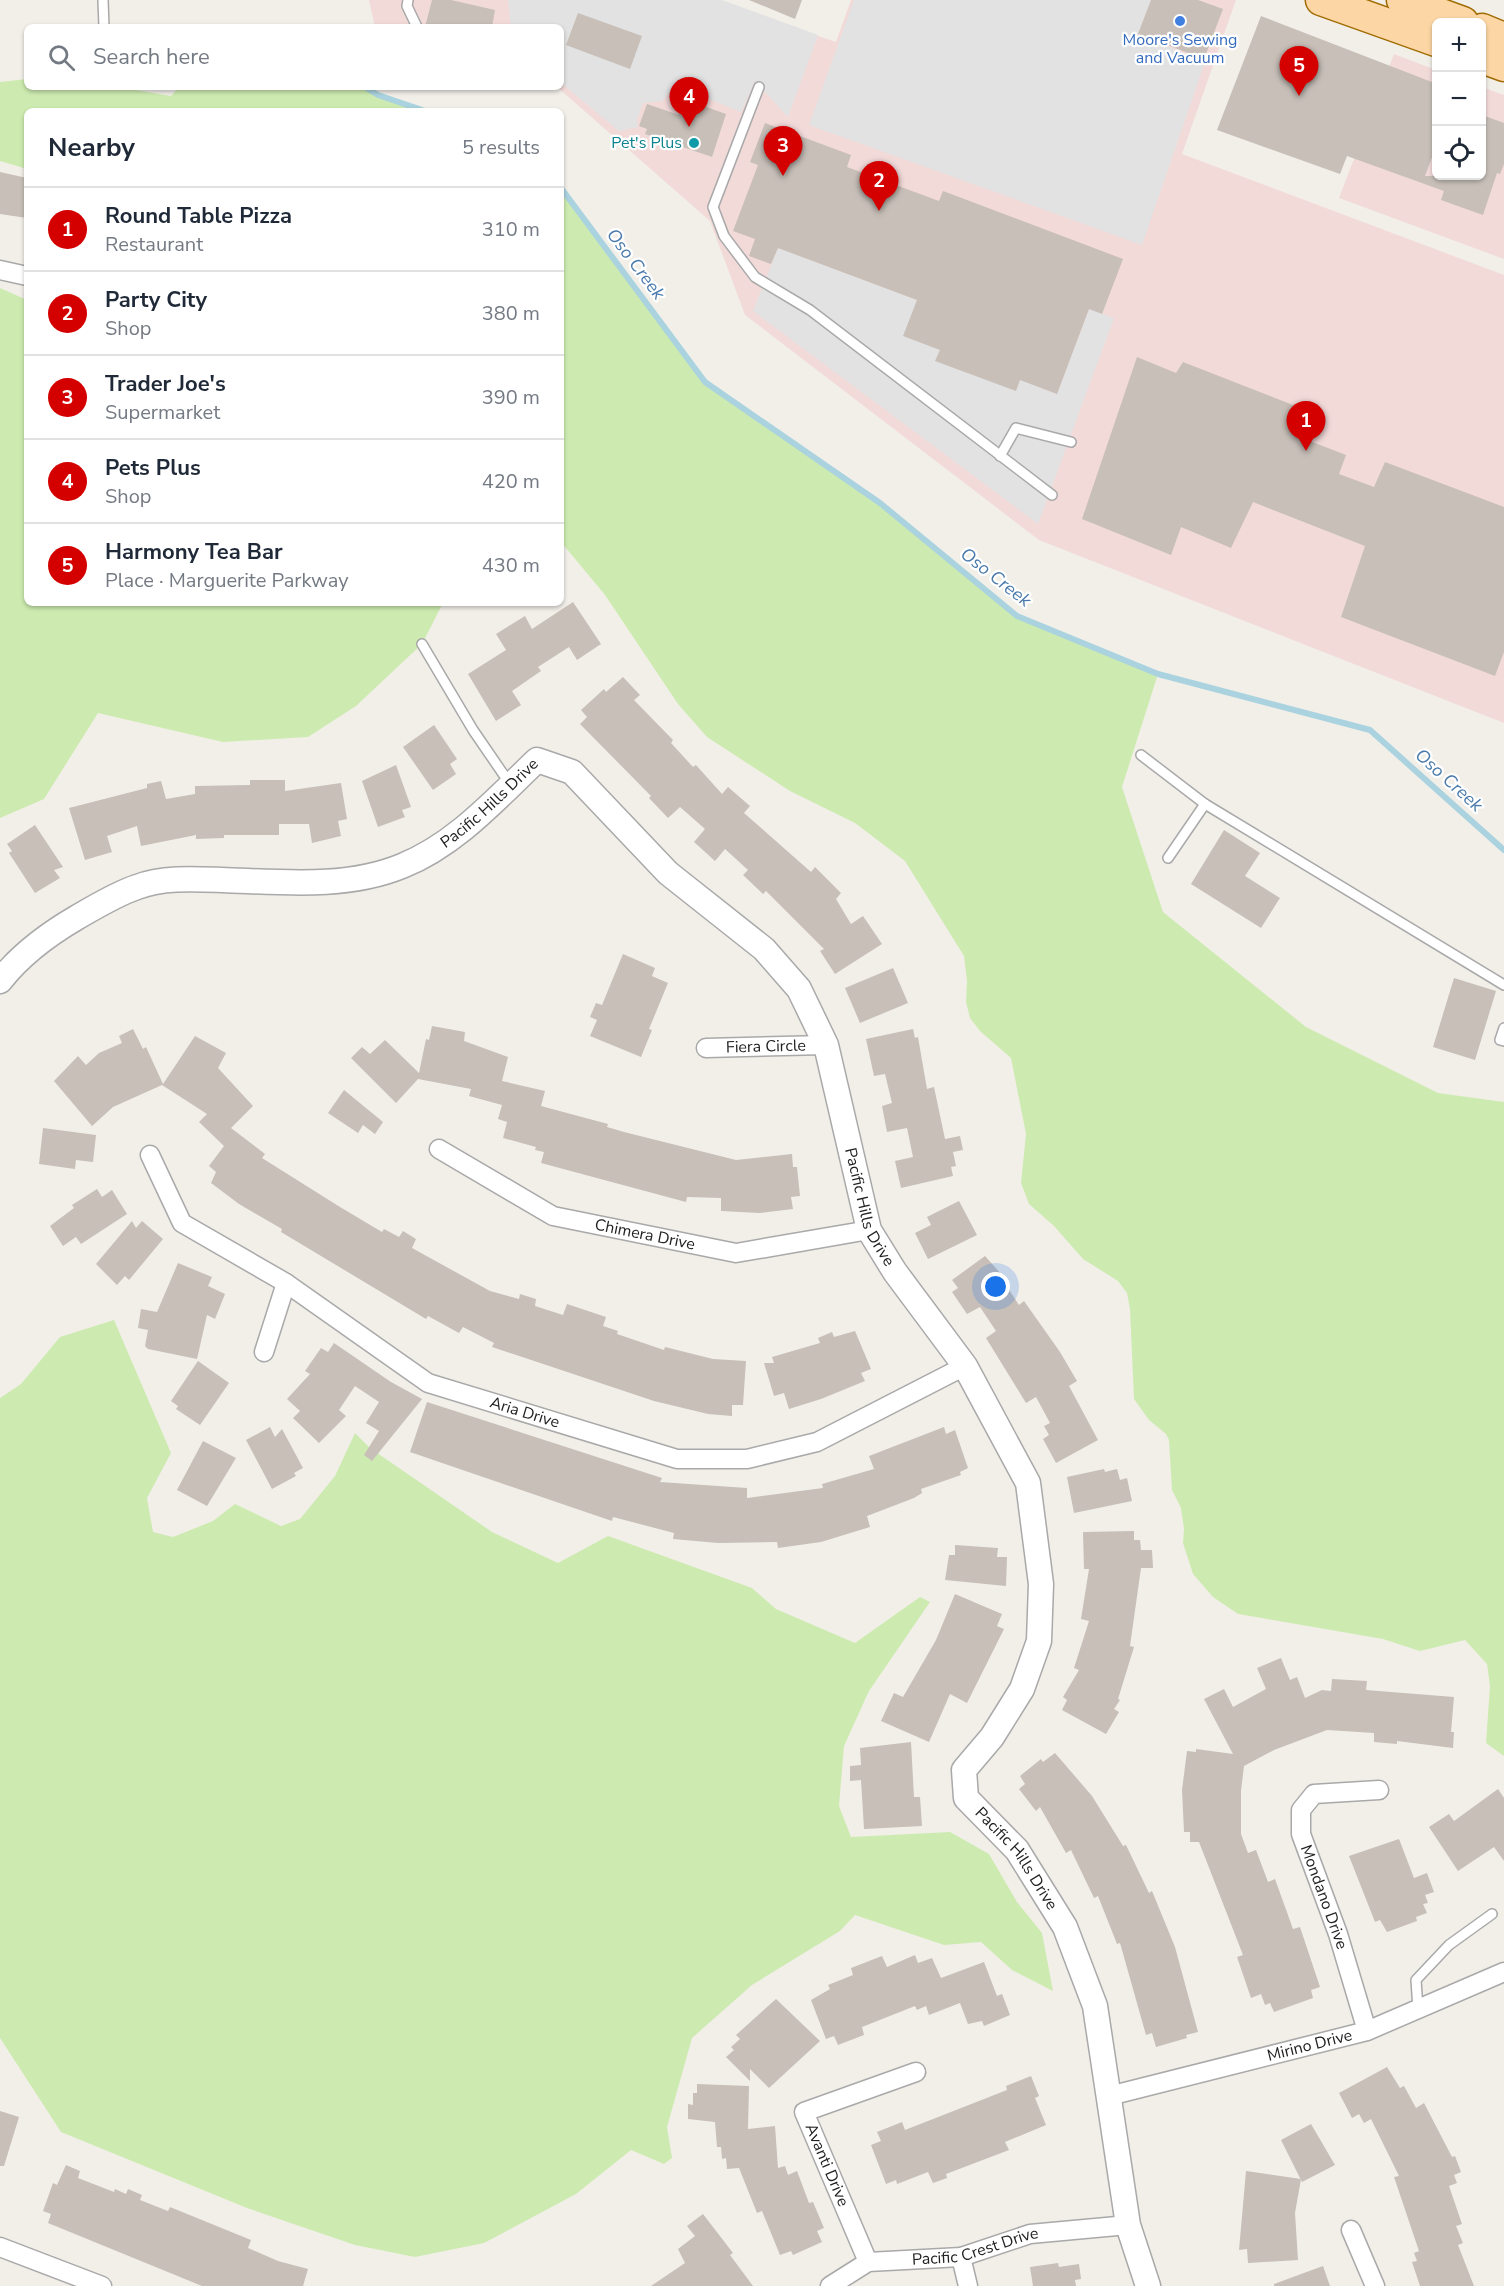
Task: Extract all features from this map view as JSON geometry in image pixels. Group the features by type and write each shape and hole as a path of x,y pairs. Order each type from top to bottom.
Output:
{"main road":[{"path":"1321,0 1432,39"},
{"path":"1402,0 1452,18"},
{"path":"1486,31 1504,38"},
{"path":"1486,59 1504,66"}],"street":[{"path":"0,270 24,275"},
{"name":"Pacific Hills Drive","path":"0,981 12,966 47,935 137,886 186,879 312,883 363,878 402,866 440,846 475,819 537,760 572,772 668,873 764,949 799,989 826,1045 869,1230 895,1272 965,1366 1028,1483 1041,1584 1039,1641 1022,1689 992,1737 964,1770 966,1798 1017,1850 1065,1927 1095,2006 1128,2225 1148,2286"},
{"name":"Fiera Circle","path":"706,1048 826,1045"},
{"name":"Chimera Drive","path":"439,1149 553,1216 736,1253 869,1230"},
{"name":"Aria Drive","path":"150,1155 182,1223 286,1283 428,1383 677,1459 747,1459 817,1442 965,1366"},
{"path":"264,1352 286,1283"},
{"name":"Mondano Drive","path":"1367,2031 1338,1934 1301,1834 1301,1810 1314,1794 1379,1790"},
{"name":"Mirino Drive","path":"1109,2096 1367,2031 1504,1972"},
{"name":"Avanti Drive","path":"868,2262 804,2112 916,2072"},
{"name":"Pacific Crest Drive","path":"830,2286 868,2262 961,2257 1030,2234 1128,2225"},
{"path":"1352,2230 1375,2286"},
{"path":"0,2247 102,2286"},
{"path":"961,2257 968,2286"}],"lane":[{"path":"103,0 104,24"},
{"path":"408,0 407,6 416,24"},
{"path":"759,87 714,207 724,236 755,277 810,310 1052,495"},
{"path":"1000,456 1016,428 1071,442"},
{"path":"422,644 473,730 511,784"},
{"path":"1141,755 1205,804 1504,985"},
{"path":"1168,858 1205,804"},
{"path":"1504,1028 1500,1040 1504,1041"},
{"path":"1418,2009 1416,1980 1449,1945 1492,1914"}],"shaded area":[{"path":"369,0 712,0 836,42 851,0 1236,0 1182,154 1504,275 1504,723 1039,540 745,315 710,221 560,90 564,90 564,24 374,24"},
{"path":"508,0 722,0 818,35 788,117 755,81 741,112 677,86 662,101 643,103 637,120 638,127 619,131 564,85 564,24 511,24"},
{"path":"854,0 1151,0 1139,34 1205,62 1142,245 809,125"},
{"path":"1394,54 1432,68 1432,180 1486,180 1486,88 1504,95 1504,259 1339,198"},
{"path":"778,248 917,300 904,336 940,350 936,360 1020,380 1057,394 1089,309 1114,318 1038,524 753,311"}],"green space":[{"path":"24,79 24,90 135,90 171,96 176,90 370,90 416,108 24,108 24,168 0,161 0,82"},
{"path":"564,192 705,382 880,503 1016,616 1158,674 1122,787 1163,912 1306,1027 1438,1093 1504,1102 1504,1756 1486,1743 1490,1686 1487,1664 1465,1640 1420,1651 1383,1639 1238,1614 1213,1597 1193,1574 1183,1543 1181,1508 1172,1490 1169,1440 1166,1434 1149,1420 1134,1399 1130,1309 1127,1293 1118,1281 1083,1259 1054,1226 1029,1204 1021,1183 1026,1134 1011,1058 980,1031 970,1018 966,1002 967,981 964,956 905,861 855,823 790,791 707,737 678,704 605,595 564,546"},
{"path":"0,288 24,299 24,606 441,606 422,644 356,706 308,737 223,742 98,713 44,799 0,818"},
{"path":"114,1320 171,1453 147,1498 153,1532 173,1537 213,1521 235,1504 281,1526 300,1519 335,1476 355,1433 370,1448 492,1532 558,1563 608,1536 752,1588 776,1609 855,1643 920,1597 930,1602 869,1691 844,1746 839,1806 851,1837 950,1832 989,1854 1017,1902 1042,1933 1053,1991 1012,1970 981,1942 944,1945 855,1915 840,1931 752,1985 692,2038 667,2127 672,2158 664,2164 631,2150 576,2194 484,2243 415,2257 355,2245 247,2208 61,2132 0,2038 0,1398 21,1384 60,1337"}],"building":[{"path":"432,0 451,0 495,10 493,24 426,24"},
{"path":"749,0 802,0 795,19"},
{"path":"1151,0 1198,0 1223,9 1204,59 1138,34"},
{"path":"578,13 642,36 630,69 566,45"},
{"path":"1261,16 1432,82 1432,157 1425,176 1432,176 1432,180 1486,180 1486,116 1504,123 1504,164 1500,174 1497,173 1483,215 1441,200 1444,191 1347,156 1340,174 1217,130"},
{"name":"Pet's Plus","path":"684,99 726,114 712,157 645,134 647,129 639,126 647,104 679,115"},
{"path":"765,123 851,155 847,167 939,201 943,191 1123,259 1102,314 1089,309 1057,394 1020,380 1016,391 935,361 940,350 903,336 917,300 778,248 771,264 749,256 755,239 733,231 758,165 750,162"},
{"path":"0,172 24,177 24,218 0,214"},
{"path":"1137,357 1176,373 1183,362 1303,409 1294,435 1346,455 1339,474 1374,487 1385,462 1504,507 1504,652 1495,676 1341,617 1365,546 1253,502 1231,548 1181,527 1171,555 1082,519"},
{"path":"573,602 601,644 577,660 569,647 538,667 541,671 512,691 521,705 496,721 468,674 506,650 496,634 525,616 532,629"},
{"path":"623,677 640,695 634,700 673,740 671,743 693,767 696,765 722,794 728,787 750,806 744,813 811,872 815,867 841,893 836,899 851,924 863,916 882,944 835,974 820,951 824,949 766,891 763,894 743,875 748,870 725,849 715,861 694,842 705,829 680,807 668,818 649,798 651,796 580,724 587,717 581,710 604,689 606,692"},
{"path":"434,725 457,759 450,764 456,774 433,790 403,747"},
{"path":"396,765 411,807 402,810 405,817 378,827 362,781"},
{"path":"250,780 285,780 285,791 341,783 347,819 338,821 341,836 312,843 309,824 279,824 279,835 224,835 224,838 196,839 196,835 141,846 137,826 107,836 112,852 85,860 69,808 147,788 147,784 161,781 166,799 195,794 195,786 250,785"},
{"path":"35,825 63,867 54,870 60,878 35,893 9,853 12,851 7,844"},
{"path":"1224,830 1260,853 1245,876 1280,898 1261,928 1191,884"},
{"path":"623,954 655,968 652,976 668,983 649,1029 652,1030 641,1057 590,1036 597,1020 590,1017 596,1003 602,1005"},
{"path":"893,968 908,1003 860,1023 845,988"},
{"path":"1454,978 1496,991 1475,1060 1433,1047"},
{"path":"432,1026 465,1032 464,1041 508,1057 502,1081 545,1091 541,1106 608,1124 607,1127 624,1132 736,1160 792,1154 793,1167 797,1167 800,1196 791,1197 793,1209 760,1213 721,1211 721,1198 687,1197 686,1202 541,1163 544,1152 535,1150 536,1147 503,1138 507,1122 498,1119 502,1105 469,1096 471,1089 418,1079 396,1103 351,1058 362,1047 370,1054 385,1040 419,1073 426,1039 429,1040"},
{"path":"133,1029 143,1049 146,1047 163,1084 195,1036 226,1053 218,1068 253,1106 231,1128 265,1154 262,1158 340,1207 382,1232 384,1229 399,1237 403,1231 416,1239 412,1248 490,1291 519,1299 520,1294 536,1299 535,1306 563,1315 567,1304 606,1317 603,1326 618,1331 617,1334 664,1350 665,1347 713,1359 746,1361 743,1405 732,1405 732,1416 708,1414 654,1401 492,1347 494,1343 463,1327 459,1333 428,1316 426,1319 281,1232 282,1229 239,1204 211,1183 216,1172 209,1166 224,1146 199,1122 207,1114 162,1085 113,1107 92,1126 54,1081 78,1056 86,1065 99,1053 122,1043 119,1036"},
{"path":"913,1029 915,1038 918,1037 927,1089 934,1087 945,1139 960,1136 963,1150 953,1152 956,1166 951,1167 953,1176 901,1188 895,1161 913,1157 907,1128 887,1132 882,1106 892,1103 885,1074 874,1076 866,1039"},
{"path":"344,1090 383,1122 375,1134 363,1125 358,1133 328,1113"},
{"path":"43,1128 96,1135 93,1162 76,1160 75,1169 39,1164"},
{"path":"97,1189 102,1197 112,1190 127,1214 81,1244 76,1237 63,1246 50,1226 74,1208 72,1205"},
{"path":"959,1201 977,1235 928,1259 915,1233 931,1225 927,1217"},
{"path":"132,1221 136,1228 142,1221 163,1239 129,1280 125,1276 117,1285 96,1264"},
{"path":"985,1256 1002,1275 1000,1276 1019,1305 1024,1301 1060,1352 1077,1381 1069,1386 1098,1440 1056,1463 1043,1439 1049,1435 1044,1426 1050,1423 1036,1397 1026,1403 986,1338 996,1331 980,1307 967,1314 952,1292 958,1288 952,1280"},
{"path":"178,1263 212,1277 208,1286 225,1294 215,1319 207,1315 197,1359 148,1349 145,1346 148,1330 138,1328 141,1309 157,1312"},
{"path":"855,1331 871,1369 861,1373 865,1381 789,1409 784,1393 774,1396 764,1363 774,1363 772,1357 820,1343 818,1338 832,1332 834,1337"},
{"path":"334,1343 391,1382 422,1399 372,1461 364,1455 379,1431 366,1423 379,1402 355,1386 339,1410 346,1416 319,1443 293,1418 300,1411 287,1399 310,1374 305,1371 321,1348 328,1352"},
{"path":"198,1361 229,1383 200,1425 176,1409 178,1406 171,1401"},
{"path":"427,1402 662,1478 660,1482 747,1488 747,1498 823,1488 822,1484 874,1469 869,1456 944,1427 946,1434 955,1430 968,1468 960,1472 961,1475 921,1489 922,1493 914,1498 867,1516 870,1527 821,1542 778,1548 777,1542 718,1543 673,1539 674,1533 613,1517 612,1521 410,1452"},
{"path":"270,1427 275,1437 282,1429 303,1468 294,1473 296,1476 272,1489 246,1440"},
{"path":"203,1441 236,1458 207,1506 177,1490"},
{"path":"1104,1469 1105,1472 1117,1469 1120,1480 1127,1478 1132,1501 1074,1513 1067,1477"},
{"path":"1134,1531 1134,1540 1140,1540 1141,1550 1152,1550 1153,1568 1141,1568 1130,1646 1134,1647 1118,1699 1120,1700 1114,1709 1119,1712 1106,1734 1062,1710 1067,1700 1063,1697 1079,1670 1074,1668 1089,1621 1081,1619 1089,1569 1084,1569 1083,1532"},
{"path":"955,1545 998,1548 997,1557 1007,1557 1006,1586 945,1580 949,1555 955,1555"},
{"path":"955,1594 1002,1614 997,1626 1004,1629 967,1703 950,1694 929,1742 881,1721 894,1693 903,1697 936,1640"},
{"path":"1281,1658 1290,1680 1297,1677 1305,1698 1322,1690 1331,1691 1332,1679 1367,1681 1366,1690 1454,1697 1451,1732 1454,1732 1453,1748 1397,1741 1397,1744 1374,1742 1374,1733 1327,1730 1274,1750 1244,1766 1241,1791 1241,1834 1248,1853 1256,1850 1268,1882 1275,1879 1293,1929 1300,1927 1320,1987 1311,1990 1313,1998 1274,2012 1270,2003 1265,2005 1261,1994 1251,1998 1237,1957 1243,1955 1199,1842 1190,1842 1190,1832 1184,1832 1182,1790 1187,1751 1196,1752 1196,1749 1233,1754 1204,1699 1224,1689 1233,1707 1266,1689 1257,1668"},
{"path":"911,1742 914,1797 920,1797 922,1826 864,1829 861,1780 850,1781 850,1766 861,1765 860,1748"},
{"path":"1055,1753 1092,1796 1123,1846 1126,1845 1149,1893 1152,1891 1175,1947 1198,2032 1186,2035 1187,2038 1156,2047 1152,2033 1146,2035 1120,1943 1117,1944 1098,1896 1094,1898 1071,1850 1066,1853 1040,1807 1036,1811 1019,1789 1025,1784 1020,1776 1041,1759 1043,1762"},
{"path":"1498,1789 1504,1798 1504,1861 1494,1847 1458,1871 1429,1827 1449,1814 1454,1821"},
{"path":"1399,1839 1414,1878 1427,1873 1434,1892 1425,1895 1428,1903 1423,1904 1427,1913 1416,1917 1417,1921 1387,1932 1380,1920 1375,1922 1349,1856"},
{"path":"915,1955 918,1963 932,1958 941,1978 984,1962 997,1996 1002,1994 1010,2015 984,2026 982,2021 968,2024 960,2003 929,2015 926,2006 917,2010 915,2006 862,2027 864,2035 838,2045 834,2036 826,2039 811,2000 830,1989 828,1985 853,1975 851,1968 882,1956 887,1967"},
{"path":"776,1999 820,2041 769,2088 750,2069 750,2081 726,2057 734,2050 731,2047 740,2039 736,2035"},
{"path":"1387,2067 1400,2088 1404,2086 1416,2108 1424,2103 1452,2157 1455,2156 1461,2172 1454,2175 1457,2183 1449,2186 1462,2224 1456,2226 1463,2243 1458,2245 1474,2286 1420,2286 1412,2262 1417,2261 1414,2253 1419,2251 1394,2177 1399,2176 1371,2119 1364,2123 1359,2114 1352,2118 1339,2093"},
{"path":"1031,2076 1039,2096 1035,2098 1046,2125 1005,2142 1009,2150 946,2174 947,2178 933,2183 928,2172 897,2184 896,2180 886,2184 871,2145 881,2141 877,2132 902,2122 905,2130 1007,2090 1006,2086"},
{"path":"697,2084 749,2086 748,2129 775,2126 778,2168 785,2166 788,2175 797,2171 809,2203 813,2202 824,2228 817,2231 822,2242 793,2255 791,2251 780,2255 762,2211 757,2213 739,2168 727,2169 726,2158 722,2159 721,2147 717,2147 715,2122 688,2119 688,2104 693,2105 693,2093 697,2093"},
{"path":"0,2111 19,2117 4,2166 0,2166"},
{"path":"1311,2124 1335,2165 1302,2182 1281,2140"},
{"path":"66,2165 80,2171 78,2178 114,2192 115,2189 126,2194 128,2189 142,2195 140,2200 168,2211 170,2207 251,2240 248,2248 278,2261 308,2269 303,2286 202,2286 48,2223 51,2214 43,2211 53,2183 57,2185"},
{"path":"1246,2171 1301,2179 1295,2213 1298,2260 1248,2263 1247,2249 1239,2250"},
{"path":"703,2214 733,2253 730,2255 753,2286 651,2286 685,2263 678,2249 695,2236 687,2226"},
{"path":"1058,2263 1059,2267 1079,2264 1081,2279 1075,2280 1076,2286 1033,2286 1030,2267"},
{"path":"1323,2266 1330,2286 1274,2286 1274,2284"}],"waterway":[{"name":"Oso Creek","path":"370,90 416,108"},
{"name":"Oso Creek","path":"564,192 705,382 880,503 1017,616 1158,674 1370,730 1504,850"}],"place":[{"name":"Moore's Sewing and Vacuum","path":"1180,21"},
{"name":"Harmony Tea Bar","path":"1299,96"},
{"name":"Pets Plus","path":"689,127"},
{"name":"Pet's Plus","path":"694,143"},
{"name":"Trader Joe's","path":"783,176"},
{"name":"Party City","path":"879,211"},
{"name":"Round Table Pizza","path":"1306,451"}]}
